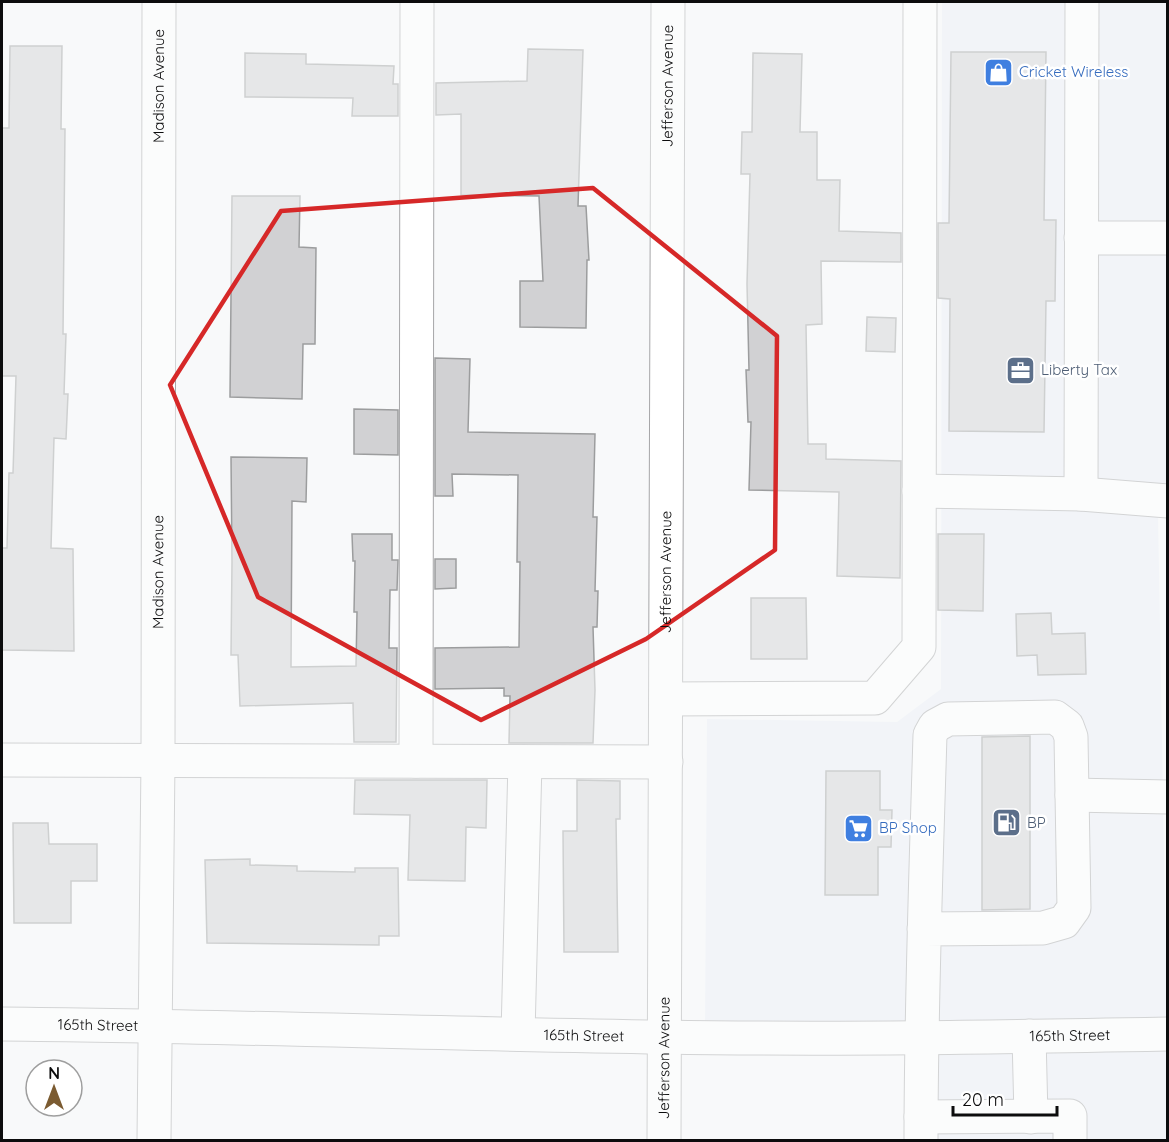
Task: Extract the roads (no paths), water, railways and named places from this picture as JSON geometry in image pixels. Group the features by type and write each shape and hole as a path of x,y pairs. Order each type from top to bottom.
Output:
{"street":[{"name":"Madison Avenue","path":"154,1140 158,760 159,2"},
{"path":"416,761 417,2"},
{"name":"Jefferson Avenue","path":"664,1140 668,2"},
{"path":"666,699 875,698 919,647 920,2"},
{"path":"1081,494 1082,2"},
{"path":"1081,238 1167,238"},
{"path":"919,491 1081,494 1167,501"},
{"path":"924,929 1043,928 1064,922 1074,908 1071,737 1067,726 1055,717 948,719 935,726 930,735 924,929 921,1038 921,1129 1030,1117 1070,1116 1070,1140"},
{"path":"2,759 666,762"},
{"path":"518,1034 525,762"},
{"path":"1072,795 1167,797"},
{"name":"165th Street","path":"2,1024 155,1025 664,1037 921,1038 1167,1034"},
{"path":"1029,1036 1030,1117"}],"place":[{"name":"Cricket Wireless","path":"998,72"},
{"name":"Liberty Tax","path":"1020,370"},
{"name":"BP","path":"1006,823"},
{"name":"BP Shop","path":"858,828"}]}
